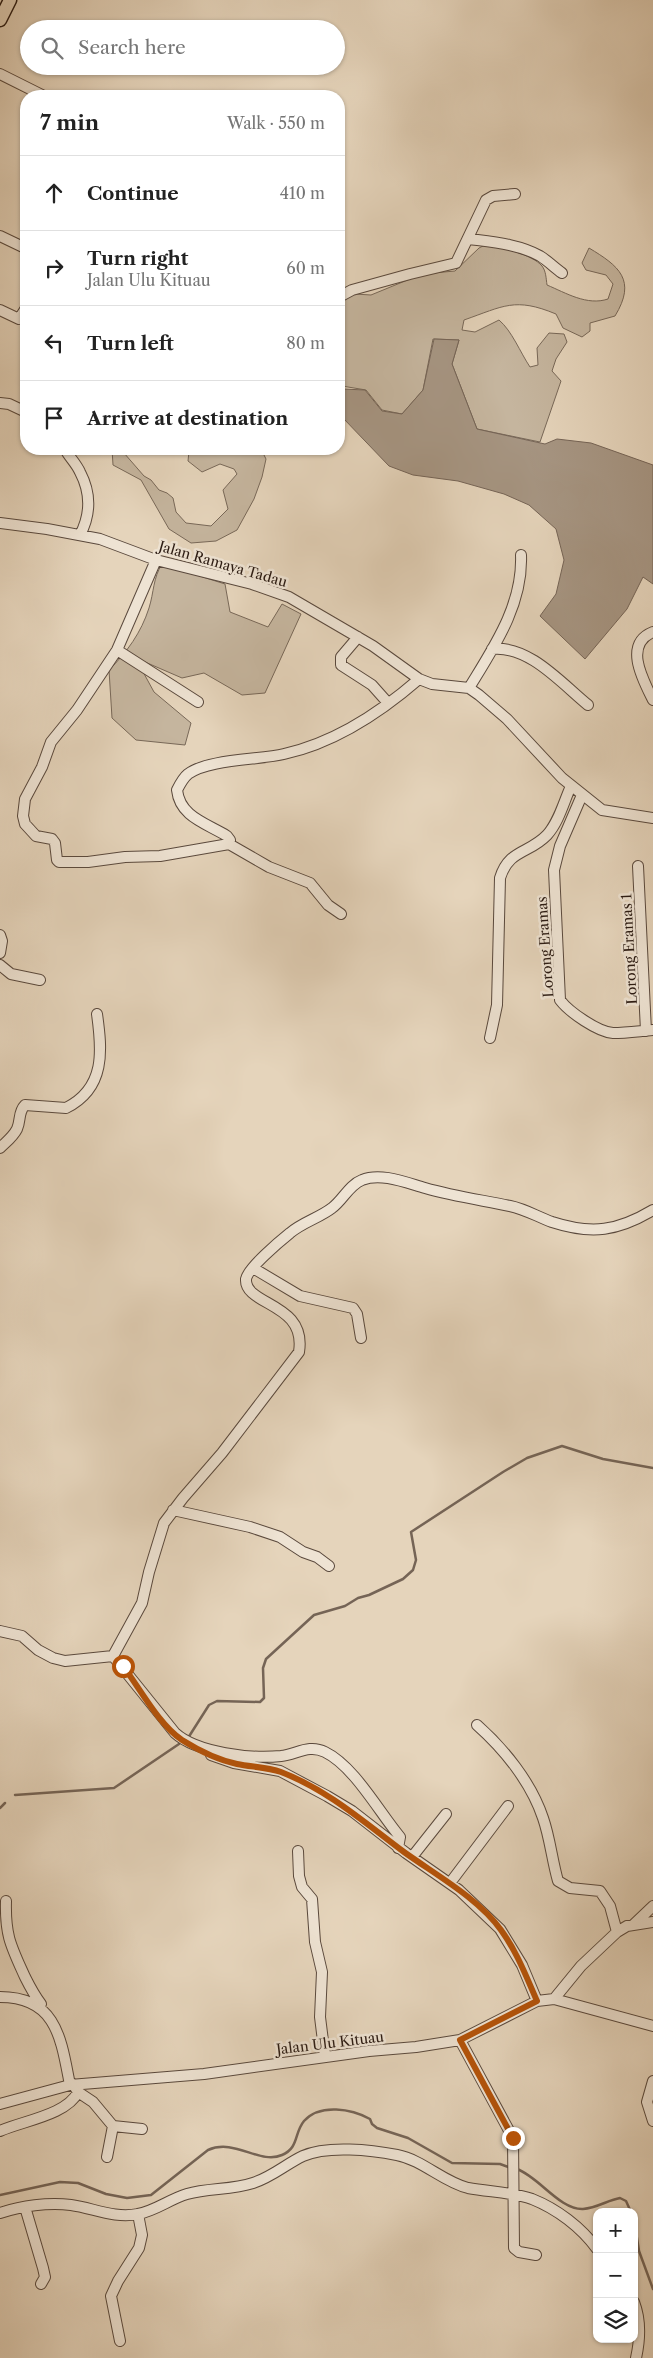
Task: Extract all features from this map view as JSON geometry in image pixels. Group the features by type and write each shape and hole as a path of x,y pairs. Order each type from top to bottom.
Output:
{"main road":[{"path":"0,20 10,0"}],"street":[{"path":"0,87 2,75 32,90"},
{"path":"345,294 352,290 456,263 486,200 493,196 515,194"},
{"path":"0,236 20,246"},
{"path":"469,239 500,244 541,256 562,274"},
{"path":"0,310 20,319"},
{"path":"0,403 9,404 20,409"},
{"path":"69,455 80,470 89,497 86,523 80,535"},
{"name":"Jalan Ramaya Tadau","path":"0,523 100,539 156,560 273,590 303,604 358,637 390,657 419,679"},
{"path":"469,688 492,649 515,602 521,554"},
{"path":"156,560 117,650 77,710 48,747 42,767 22,806 25,824 36,836 52,839 55,843 57,860 67,863 125,857 160,856 229,844 269,867 310,882 328,905 341,914"},
{"path":"653,632 641,640 637,648 637,658 653,700"},
{"path":"358,637 341,657 341,665 372,685 388,703"},
{"path":"492,649 501,648 522,654 544,669 588,705"},
{"path":"117,650 198,702"},
{"path":"229,844 230,840 227,836 194,819 182,808 177,790 188,774 223,763 298,750 334,735 388,703 419,679 432,684 469,688 507,719 571,786 602,810 653,818"},
{"path":"490,1038 497,1005 500,878 503,868 514,855 538,844 549,833 571,786"},
{"name":"Lorong Eramas","path":"582,795 560,846 554,870 560,1000 574,1014 612,1033 650,1030"},
{"name":"Lorong Eramas 1","path":"638,866 650,1030"},
{"path":"0,935 2,941 0,953"},
{"path":"0,965 11,974 40,980"},
{"path":"0,1148 17,1128 20,1112 25,1106 66,1108 87,1090 96,1076 101,1057 97,1014"},
{"path":"114,1656 142,1603 164,1523 222,1453 299,1352 299,1335 285,1312 250,1292 246,1278 252,1268 292,1231 332,1208 353,1186 368,1178 393,1179 455,1197 510,1206 553,1222 590,1230 602,1230 628,1224 653,1210"},
{"path":"252,1268 300,1296 353,1308 357,1314 361,1338"},
{"path":"173,1510 250,1527 280,1537 303,1552 317,1557 329,1566"},
{"path":"0,1632 22,1636 38,1650 53,1658 64,1661 114,1656"},
{"path":"114,1656 175,1734 182,1740 225,1752 282,1756 308,1749 317,1749 338,1761 373,1800 400,1837 398,1848"},
{"path":"477,1725 496,1741 518,1771 543,1816 558,1881 570,1888 600,1890 610,1906 617,1932"},
{"path":"195,1745 203,1752 234,1764 266,1768 294,1778 344,1806 398,1848 450,1883 500,1929 522,1965 537,2001"},
{"path":"266,1768 282,1756"},
{"path":"450,1883 508,1806"},
{"path":"412,1857 446,1814"},
{"path":"298,1851 299,1876 302,1887 312,1899 314,1942 322,1972 320,2017 325,2057"},
{"path":"0,2131 62,2108 74,2099 74,2087 60,2042 49,2016 32,1993 8,1941 5,1924 6,1901"},
{"path":"633,1925 653,1906"},
{"path":"554,1999 571,1977 617,1932 633,1925 653,1922"},
{"path":"0,1997 24,1998 35,2003 49,2016"},
{"name":"Jalan Ulu Kituau","path":"0,2104 74,2087 204,2074 460,2040 537,2001 554,1999 653,2026"},
{"path":"460,2040 509,2127 513,2138 515,2165 513,2179 514,2248 519,2252 536,2255"},
{"path":"653,2082 647,2102 653,2121"},
{"path":"74,2087 93,2102 113,2126 142,2129"},
{"path":"107,2157 113,2126"},
{"path":"0,2213 25,2208 70,2205 107,2214 138,2214 185,2195 254,2183 270,2177 306,2155 321,2152 365,2150 399,2155 421,2163 466,2187 532,2200 572,2222 593,2245"},
{"path":"25,2208 43,2268 45,2277 42,2284"},
{"path":"120,2341 112,2296 118,2281 139,2248 142,2235 138,2214"},
{"path":"636,2358 639,2343 638,2319"}],"shaded area":[{"path":"487,244 531,258 542,266 546,275 547,285 584,300 600,301 608,299 613,284 606,275 586,270 582,263 589,248 609,261 622,275 624,293 615,316 590,323 590,331 582,337 563,328 556,314 530,306 510,305 500,307 464,320 462,330 475,332 499,320 512,336 530,367 538,365 537,348 549,333 564,334 567,342 556,359 552,371 561,381 540,442 477,429 452,364 459,340 433,339 423,390 402,414 382,410 366,390 345,386 345,298 355,294 371,295 422,274 455,271 479,248"},
{"path":"434,339 459,340 452,364 477,429 545,444 557,439 591,443 653,465 653,584 643,577 627,609 585,659 540,616 556,594 564,560 556,529 529,505 504,494 458,481 413,475 389,466 345,420 345,389 365,390 382,411 402,414 423,390"},
{"path":"112,455 126,455 159,490 173,498 176,512 186,523 211,526 228,509 223,490 237,474 234,469 220,464 202,472 188,461 189,455 264,455 266,459 254,499 237,530 216,541 191,543 169,529 141,480 113,465"},
{"path":"162,564 225,584 230,612 268,627 282,604 301,614 265,693 242,695 204,673 182,678 145,662 142,670 154,692 191,723 185,745 136,740 112,718 109,670 122,656 142,626"}],"waterway":[{"path":"188,1738 209,1705 217,1701 260,1702 264,1698 263,1668 266,1659 314,1615 345,1606 358,1598 369,1595 403,1579 413,1570 416,1560 411,1532 527,1458 562,1446 603,1459 653,1468"},
{"path":"15,1795 114,1788 179,1744"},
{"path":"0,1808 5,1803"},
{"path":"0,2195 60,2182 78,2183 106,2194 127,2198 151,2195 208,2150 228,2147 265,2157 282,2155 294,2144 304,2121 311,2115 327,2110 345,2110 363,2115 370,2119 377,2128 408,2138 452,2163 500,2164 511,2168"},
{"path":"517,2169 558,2199 574,2208 583,2209 598,2206 620,2198 626,2201 629,2208"},
{"path":"638,2245 653,2289"}],"route":[{"path":"123,1666 157,1713 182,1740 195,1745 203,1752 234,1764 266,1768 280,1772 327,1796 352,1811 406,1853 459,1890 500,1929 522,1965 537,2001 460,2040 499,2108 513,2138"}]}
